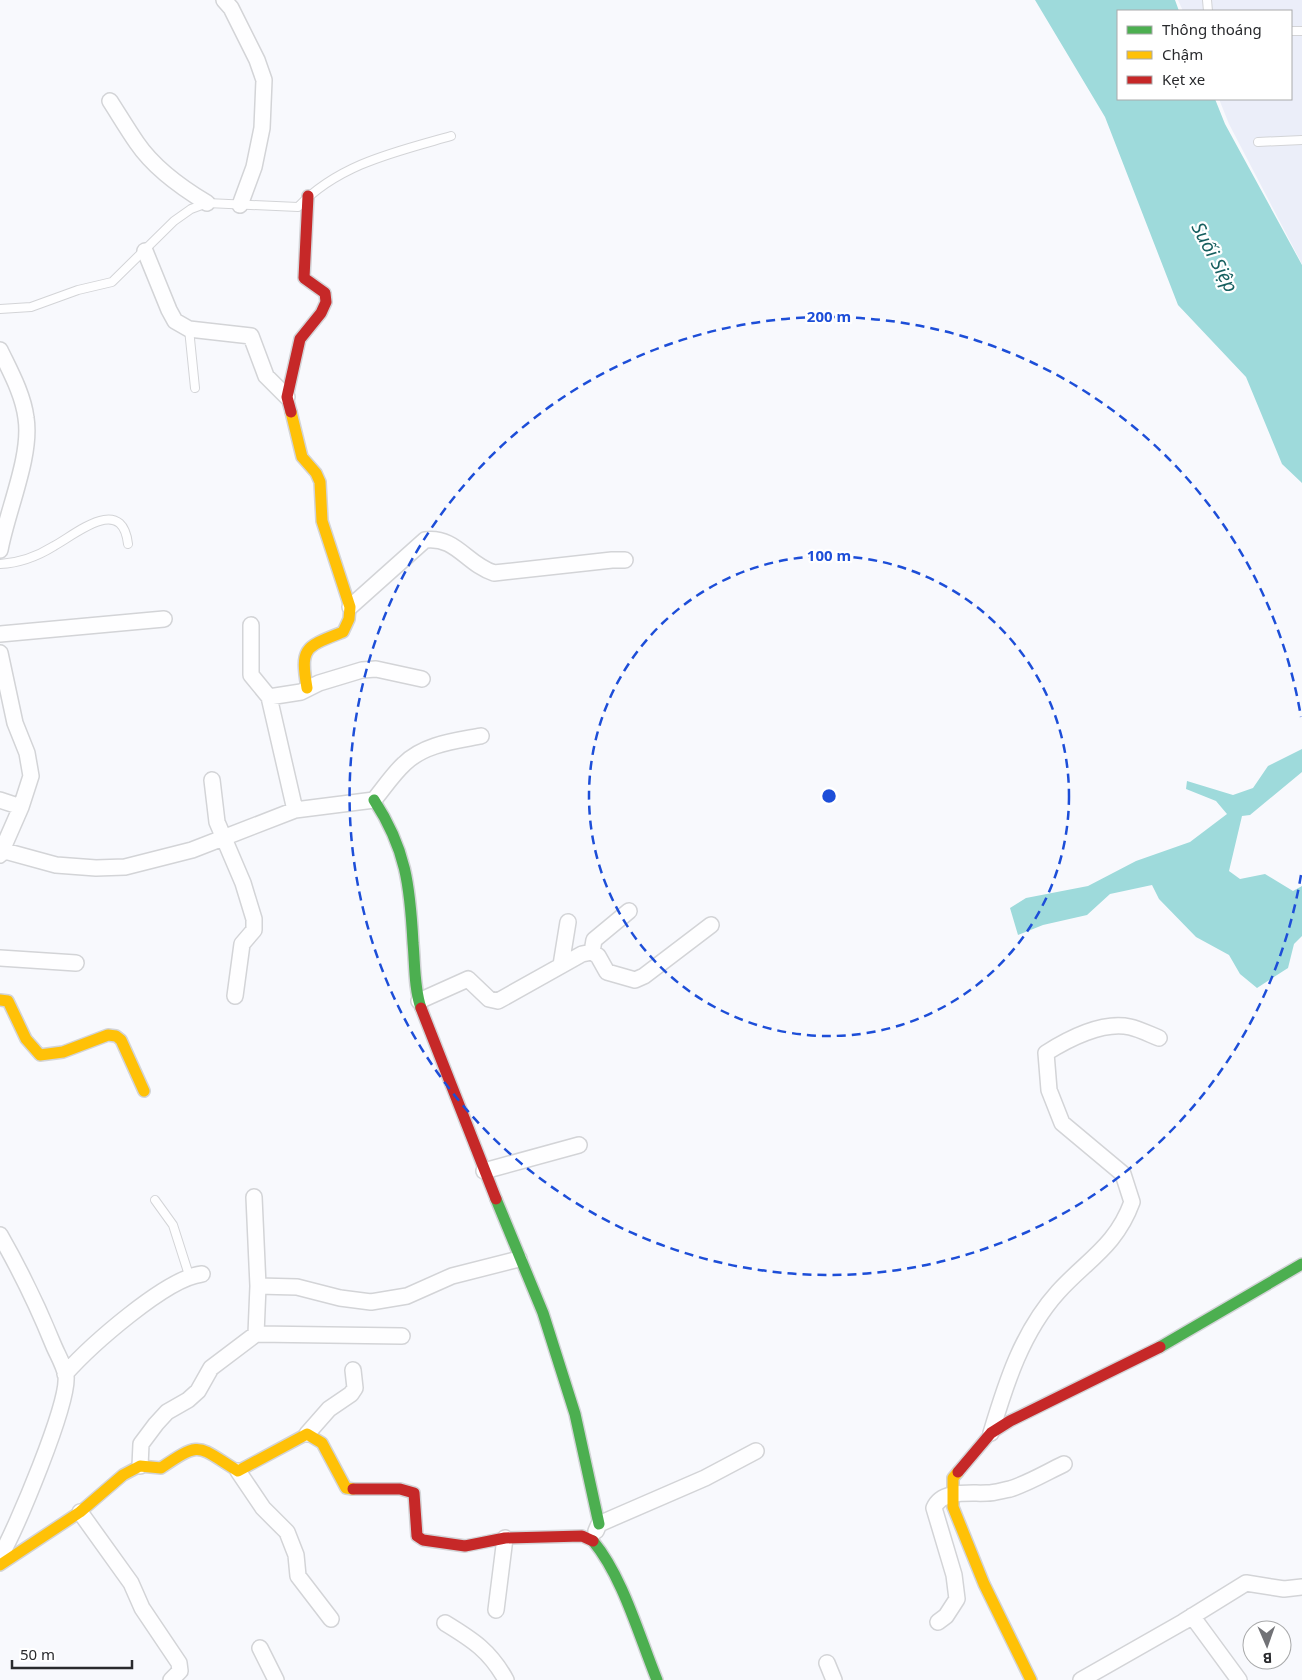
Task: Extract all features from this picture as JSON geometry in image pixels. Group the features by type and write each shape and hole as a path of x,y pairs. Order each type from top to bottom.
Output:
{"street":[{"path":"224,0 231,8 257,60 264,80 262,128 254,167 240,205"},
{"path":"110,101 138,144 155,164 187,191 207,203"},
{"path":"307,688 303,661 306,653 321,642 343,632 349,619 350,607 322,521 320,482 316,473 302,457 287,397 300,339 321,313 326,302 325,293 304,278 308,196"},
{"path":"145,251 168,310 176,321 189,329 251,336 266,376 287,397"},
{"path":"0,350 5,370 20,395 26,418 27,435 24,456 0,550"},
{"path":"350,607 425,540 438,538 452,543 480,569 494,573 625,560"},
{"path":"0,634 164,619"},
{"path":"251,625 251,675 269,697 295,810"},
{"path":"0,653 13,714 27,753 31,776 21,807 1,852 56,865 116,867 171,856 223,839 295,810 374,800 405,762 426,749 446,742 481,736"},
{"path":"269,697 301,692 307,688 362,670 376,669 422,679"},
{"path":"212,780 217,822 242,883 254,919 254,930 242,944 235,996"},
{"path":"0,800 21,807"},
{"path":"374,800 383,811 394,835 410,880 415,980 419,1001 484,1171 543,1313 575,1414 600,1524 592,1540"},
{"path":"592,952 594,940 629,911"},
{"path":"561,965 568,922"},
{"path":"419,1001 468,979 489,1000 498,1000 582,954 592,952 598,956 607,972 634,980 644,976 711,925"},
{"path":"0,958 76,963"},
{"path":"0,1000 8,1001 33,1050 40,1056 52,1056 108,1035 116,1036 121,1040 144,1091"},
{"path":"991,1433 1008,1375 1032,1328 1057,1293 1120,1230 1132,1202 1123,1174 1062,1123 1049,1090 1046,1053 1061,1043 1095,1029 1128,1027 1159,1038"},
{"path":"484,1171 580,1145"},
{"path":"254,1197 258,1286 256,1334"},
{"path":"0,1235 41,1314 65,1374 66,1385 59,1414 13,1535 0,1556"},
{"path":"258,1286 297,1287 340,1298 372,1302 408,1296 452,1276 519,1259"},
{"path":"1031,1680 984,1584 953,1506 953,1478 991,1433 1010,1421 1145,1356 1302,1264"},
{"path":"65,1374 83,1353 159,1293 195,1274"},
{"path":"140,1466 142,1444 156,1424 167,1412 188,1400 198,1391 211,1368 256,1334 402,1336"},
{"path":"238,1471 307,1434 328,1409 351,1394 355,1388 353,1370"},
{"path":"307,1434 322,1443 346,1488 372,1491 407,1488 414,1493 417,1536 423,1540 465,1546 505,1538 582,1536 592,1540 600,1550 619,1589 657,1680"},
{"path":"0,1565 80,1512 123,1475 140,1466 162,1468 187,1450 200,1448 238,1471 263,1508 287,1532 296,1555 298,1576 331,1619"},
{"path":"600,1524 705,1478 756,1451"},
{"path":"938,1622 946,1616 957,1599 954,1575 934,1508 938,1501 953,1495 970,1492 989,1494 1013,1488 1064,1464"},
{"path":"80,1512 131,1583 142,1608 179,1663 180,1671 171,1680"},
{"path":"496,1610 505,1538"},
{"path":"1081,1680 1246,1583 1284,1589 1302,1587"},
{"path":"1192,1616 1239,1680"},
{"path":"445,1623 474,1640 495,1661 506,1680"},
{"path":"260,1648 276,1680"},
{"path":"827,1663 834,1680"}],"lane":[{"path":"0,309 31,307 78,290 112,282 174,221 191,209 207,203 298,207 308,196 335,176 366,161 451,136"},
{"path":"1258,142 1302,140"},
{"path":"189,329 194,388"},
{"path":"0,564 11,564 30,558 54,546 86,525 99,520 112,520 121,524 127,532 128,544"},
{"path":"155,1200 173,1225 195,1274"}],"shaded area":[{"path":"1178,0 1302,0 1302,264 1229,124 1219,100 1292,100 1292,10 1183,10"}],"water":[{"name":"Suối Siệp","path":"1035,0 1175,0 1179,10 1117,10 1117,100 1215,100 1225,124 1302,265 1302,483 1282,464 1246,377 1178,305 1105,117"},
{"path":"1302,749 1302,772 1250,815 1242,816 1229,871 1240,879 1265,874 1293,891 1302,886 1302,936 1294,944 1288,968 1257,988 1240,974 1229,955 1196,937 1159,899 1152,885 1110,894 1087,915 1043,925 1018,935 1010,908 1026,898 1088,886 1136,861 1190,842 1227,814 1216,801 1186,789 1187,781 1233,795 1253,788 1268,766"}],"traffic: fast":[{"path":"374,800 393,835 404,868 410,904 416,984 421,1008"},
{"path":"496,1199 543,1313 575,1414 599,1524"},
{"path":"1160,1347 1302,1264"},
{"path":"593,1541 604,1556 622,1589 657,1680"}],"traffic: slow":[{"path":"291,412 302,457 316,473 320,482 322,521 350,607 349,619 343,632 320,641 308,650 304,664 307,688"},
{"path":"0,1000 8,1001 26,1039 40,1055 63,1052 108,1035 116,1036 121,1040 144,1091"},
{"path":"0,1565 80,1512 123,1475 140,1466 161,1468 193,1450 206,1452 238,1471 307,1434 322,1443 346,1488 353,1489"},
{"path":"958,1472 953,1478 953,1507 984,1584 1031,1680"}],"traffic: jam":[{"path":"291,412 287,397 300,339 321,313 326,302 325,293 304,278 308,196"},
{"path":"421,1008 496,1199"},
{"path":"958,1472 991,1433 1010,1421 1160,1347"},
{"path":"353,1489 400,1489 414,1493 417,1536 423,1540 465,1546 505,1538 582,1536 593,1541"}]}
